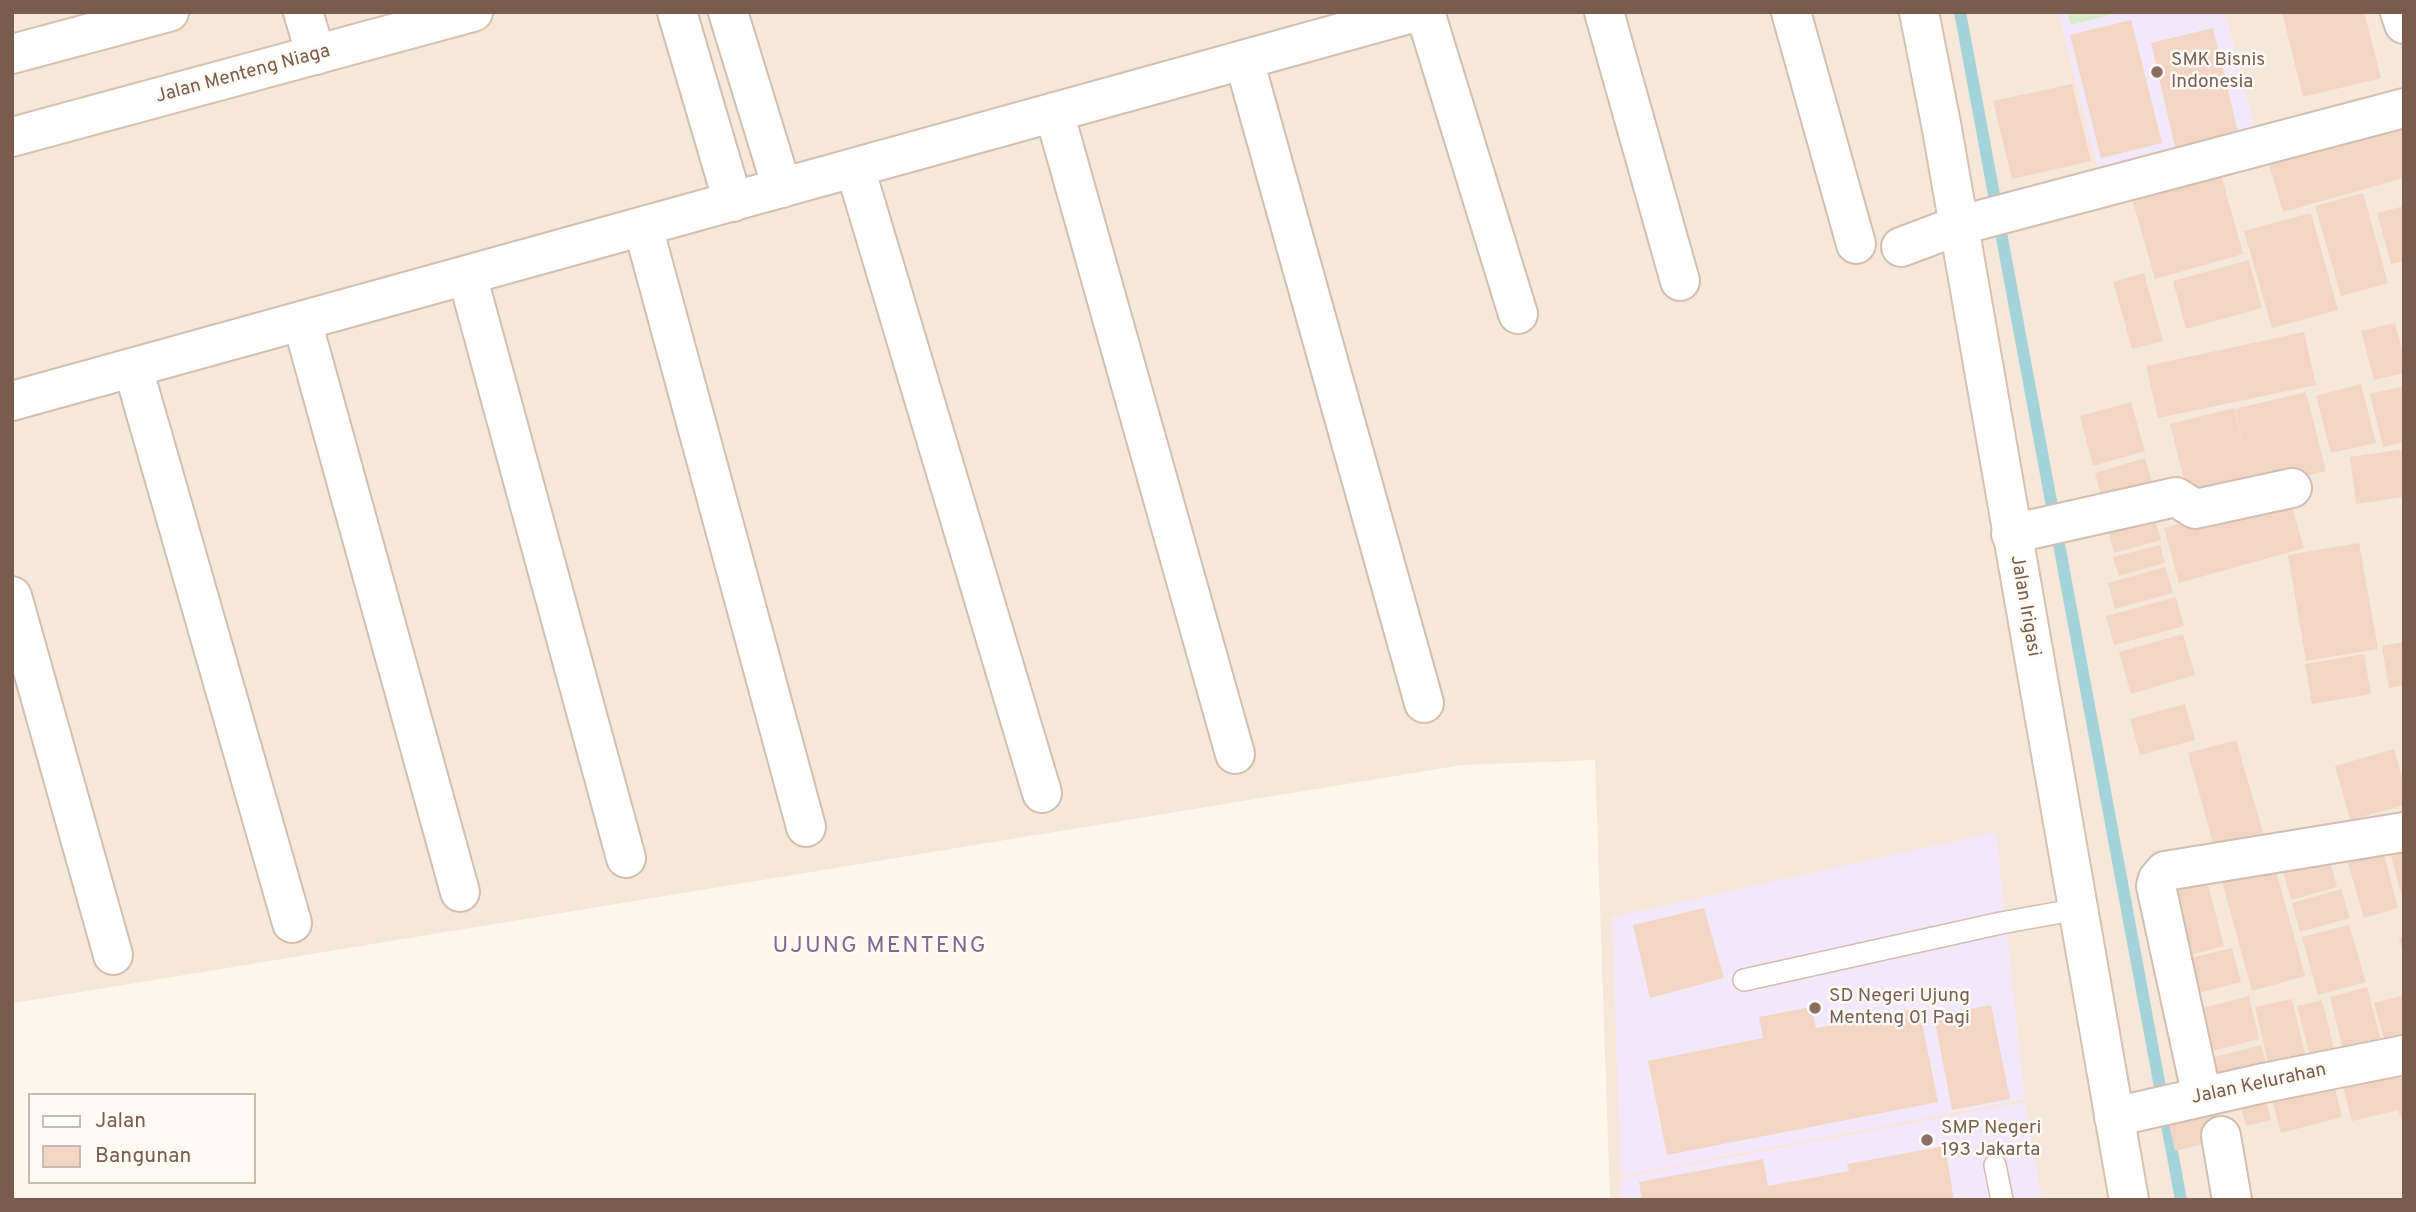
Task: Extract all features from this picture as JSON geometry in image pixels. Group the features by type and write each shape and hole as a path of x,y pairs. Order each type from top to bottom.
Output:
{"street":[{"path":"12,54 169,12"},
{"path":"303,12 316,55"},
{"name":"Jalan Menteng Niaga","path":"12,137 473,12"},
{"path":"677,12 733,202"},
{"path":"727,12 782,188"},
{"path":"12,401 1416,12"},
{"path":"1425,12 1518,314"},
{"path":"1604,12 1680,281"},
{"path":"1791,12 1856,244"},
{"name":"Jalan Irigasi","path":"1919,12 1942,129 1971,223 2011,534 2078,909 2125,1114 2129,1200"},
{"path":"2400,12 2404,23"},
{"path":"1244,61 1424,703"},
{"path":"1901,247 2032,206 2404,108"},
{"path":"1054,113 1235,754"},
{"path":"855,168 1042,793"},
{"path":"643,227 806,827"},
{"path":"467,275 626,858"},
{"path":"302,321 460,892"},
{"path":"133,368 292,922"},
{"path":"2011,534 2176,497 2195,509 2292,488"},
{"path":"12,596 113,955"},
{"path":"2196,1098 2156,886 2161,874 2165,871 2404,832"},
{"name":"Jalan Kelurahan","path":"2125,1114 2404,1055"},
{"path":"2221,1136 2232,1200"}],"lane":[{"path":"1744,980 2001,923 2078,909"},
{"path":"1995,1166 2002,1200"}],"shaded area":[{"path":"12,12 2404,12 2404,1200 1610,1200 1595,760 1462,765 14,1003"},
{"name":"SMK Bisnis Indonesia","path":"2058,12 2225,12 2256,132 2098,171"},
{"name":"SD Negeri Ujung Menteng 01 Pagi","path":"1996,832 2025,1099 1621,1176 1612,917"},
{"name":"SMP Negeri 193 Jakarta","path":"2025,1102 2042,1200 1620,1200 1621,1178"}],"green space":[{"path":"2067,12 2121,12 2071,25"}],"building":[{"path":"2282,12 2364,12 2381,78 2303,97"},
{"path":"2131,20 2162,143 2101,158 2070,35"},
{"path":"2213,28 2238,132 2175,147 2151,43"},
{"path":"2072,84 2091,161 2012,179 1993,101"},
{"path":"2399,114 2404,130 2404,178 2283,212 2265,151"},
{"path":"2217,160 2243,254 2155,279 2128,185"},
{"path":"2363,193 2388,283 2341,296 2315,206"},
{"path":"2404,206 2404,261 2391,264 2377,213"},
{"path":"2311,213 2338,310 2272,328 2244,231"},
{"path":"2249,260 2262,308 2186,329 2173,281"},
{"path":"2144,273 2163,341 2132,349 2113,282"},
{"path":"2395,323 2404,358 2404,373 2374,380 2361,331"},
{"path":"2304,332 2316,385 2158,418 2146,366"},
{"path":"2361,384 2376,443 2331,453 2316,396"},
{"path":"2404,386 2404,442 2383,447 2370,394"},
{"path":"2306,392 2326,471 2190,503 2170,424 2234,408 2245,453 2235,409"},
{"path":"2131,402 2145,451 2093,466 2080,416"},
{"path":"2404,449 2404,497 2356,504 2350,457"},
{"path":"2145,458 2157,498 2106,513 2095,473"},
{"path":"2288,494 2304,548 2179,583 2164,528"},
{"path":"2151,505 2161,540 2114,553 2105,518"},
{"path":"2359,543 2378,649 2306,661 2288,555"},
{"path":"2160,545 2165,563 2119,576 2113,557"},
{"path":"2165,567 2173,593 2115,609 2108,583"},
{"path":"2176,597 2184,626 2114,645 2106,616"},
{"path":"2183,634 2195,675 2131,694 2119,652"},
{"path":"2404,642 2404,685 2389,688 2382,646"},
{"path":"2364,654 2371,694 2312,704 2305,664"},
{"path":"2185,704 2195,740 2140,755 2130,719"},
{"path":"2236,740 2264,836 2215,850 2188,753"},
{"path":"2394,749 2404,784 2404,805 2350,820 2335,766"},
{"path":"2404,845 2404,900 2403,900 2389,849"},
{"path":"2382,847 2398,908 2364,918 2346,856"},
{"path":"2327,850 2337,887 2291,900 2281,863"},
{"path":"2273,860 2305,976 2252,991 2220,874"},
{"path":"2206,877 2224,946 2190,955 2172,886"},
{"path":"2341,889 2350,918 2300,932 2292,903"},
{"path":"1704,908 1724,978 1650,998 1633,925"},
{"path":"2349,925 2366,982 2318,995 2302,937"},
{"path":"2404,936 2404,953 2403,953 2399,938"},
{"path":"2232,948 2241,982 2191,995 2182,960"},
{"path":"2367,987 2384,1052 2346,1061 2330,997"},
{"path":"2404,995 2404,1040 2386,1045 2374,1003"},
{"path":"2249,996 2259,1039 2198,1055 2188,1012"},
{"path":"2292,999 2307,1062 2270,1070 2255,1007"},
{"path":"2322,1000 2337,1061 2313,1067 2297,1006"},
{"path":"1991,1005 2010,1099 1952,1110 1934,1016"},
{"path":"1811,1007 1816,1028 1919,1008 1938,1102 1667,1155 1648,1061 1763,1038 1759,1017"},
{"path":"2261,1045 2269,1076 2206,1092 2199,1061"},
{"path":"2404,1068 2404,1127 2398,1110 2352,1121 2340,1074"},
{"path":"2331,1072 2342,1117 2281,1133 2269,1088"},
{"path":"2264,1091 2271,1120 2246,1126 2238,1097"},
{"path":"2209,1101 2219,1140 2175,1151 2166,1112"},
{"path":"1945,1146 1954,1200 1642,1200 1639,1182 1763,1159 1768,1186 1849,1171 1847,1164"}],"waterway":[{"path":"1960,12 2181,1200"}],"place":[{"name":"SMK Bisnis Indonesia","path":"2157,72"},
{"name":"SD Negeri Ujung Menteng 01 Pagi","path":"1815,1008"},
{"name":"SMP Negeri 193 Jakarta","path":"1927,1140"}],"district":[{"name":"UJUNG MENTENG","path":"880,947"}]}
